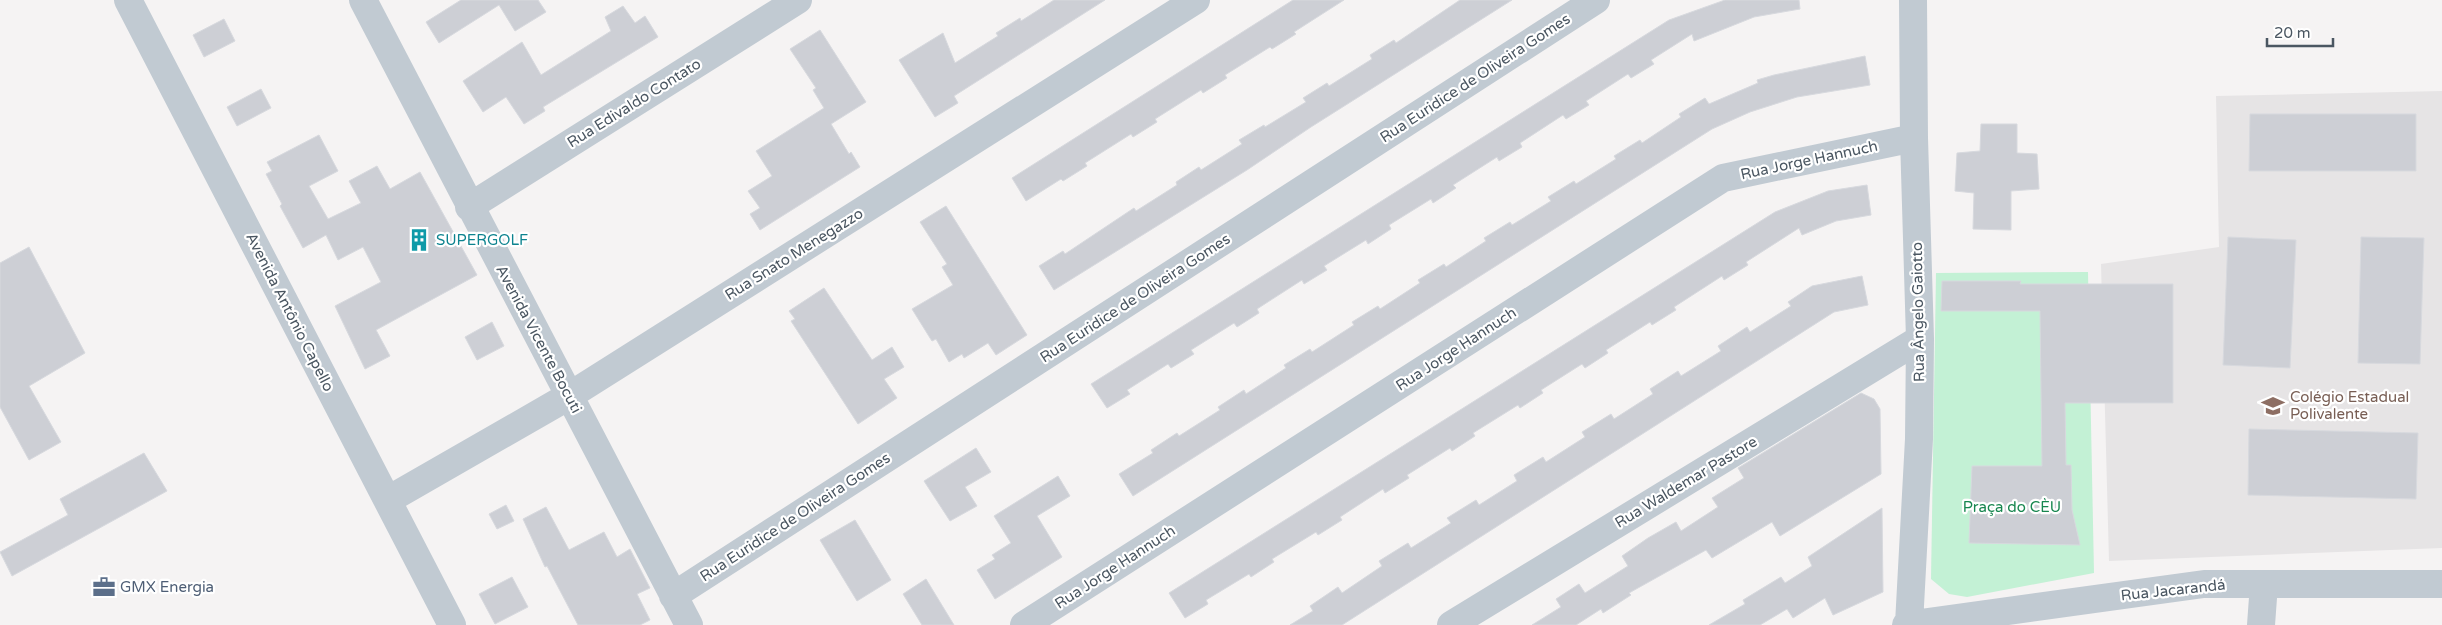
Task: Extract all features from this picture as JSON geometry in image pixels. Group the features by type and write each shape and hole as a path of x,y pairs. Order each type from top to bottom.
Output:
{"street":[{"name":"Avenida Antônio Capello","path":"128,0 452,625"},
{"name":"Rua Edivaldo Contato","path":"469,207 798,0"},
{"name":"Rua Snato Menegazzo","path":"388,500 569,396 1196,0"},
{"name":"Rua Euridice de Oliveira Gomes","path":"673,596 1596,0"},
{"name":"Rua Ângelo Gaiotto","path":"1907,624 1919,439 1920,339 1914,138 1913,0"},
{"name":"Avenida Vicente Bocuti","path":"371,3 469,207 689,625"},
{"name":"Rua Jorge Hannuch","path":"1024,625 1723,178 1914,138"},
{"name":"Rua Waldemar Pastore","path":"1451,625 1920,339"},
{"name":"Rua Jacarandá","path":"1907,624 2204,584 2442,584"},
{"path":"2261,625 2264,584"}],"shaded area":[{"name":"Colégio Estadual Polivalente","path":"2442,91 2442,548 2109,561 2101,264 2219,247 2216,96"}],"green space":[{"name":"Praça do CÈU","path":"2088,272 2094,573 1967,597 1949,594 1931,579 1936,273"}],"building":[{"path":"461,0 538,0 546,12 515,31 499,5 439,43 426,22"},
{"path":"1054,0 1105,0 954,96 958,103 935,117 899,60 943,33 955,63 998,36 996,33 1020,18 1021,21"},
{"path":"1293,0 1344,0 1294,32 1296,34 1272,49 1270,47 1225,75 1227,78 1203,93 1201,90 1155,119 1157,122 1133,137 1131,134 1085,163 1087,166 1063,181 1061,179 1026,201 1012,178"},
{"path":"1460,0 1512,0 1311,127 1247,170 1054,290 1039,266 1063,251 1065,254 1134,208 1136,211 1177,185 1176,182 1199,167 1201,170 1242,144 1239,140 1264,125 1265,127 1306,102 1303,98 1327,83 1329,86 1372,59 1370,55 1394,40 1396,43"},
{"path":"1725,0 1799,0 1800,9 1754,17 1694,41 1692,34 1651,60 1654,64 1631,78 1628,74 1586,101 1589,105 1566,119 1563,115 1520,143 1522,147 1499,161 1497,157 1453,185 1456,188 1433,203 1431,199 1389,225 1391,229 1368,244 1366,240 1324,266 1327,270 1304,284 1302,280 1257,309 1259,313 1237,327 1234,323 1191,350 1194,354 1171,368 1168,364 1127,390 1130,394 1107,408 1091,384 1669,20"},
{"path":"623,6 635,23 645,16 658,37 543,107 545,111 524,124 506,97 483,112 463,81 522,42 541,75 611,31 605,17"},
{"path":"224,19 235,41 204,57 193,35"},
{"path":"820,30 866,102 831,124 849,154 851,152 860,167 760,230 750,214 760,208 748,191 772,176 756,151 824,108 813,90 816,88 790,49"},
{"path":"1865,56 1870,85 1797,97 1750,112 1712,129 1133,496 1119,474 1153,453 1151,450 1177,433 1179,436 1220,410 1218,407 1244,390 1246,394 1286,368 1284,365 1310,349 1312,352 1354,325 1352,322 1378,306 1380,309 1420,283 1418,280 1444,264 1446,267 1486,241 1484,238 1510,222 1512,225 1551,201 1548,197 1574,181 1576,184 1616,159 1614,156 1640,140 1642,143 1681,117 1679,114 1705,98 1709,104 1758,83 1757,80"},
{"path":"261,89 271,108 237,126 227,107"},
{"path":"2250,114 2416,114 2416,171 2249,171"},
{"path":"1981,124 2017,124 2017,153 2037,154 2039,189 2011,191 2011,230 1973,229 1974,193 1955,191 1957,153 1980,151"},
{"path":"319,135 338,171 309,186 328,219 361,203 349,181 377,166 390,189 420,172 477,275 376,330 390,356 365,369 335,306 381,282 363,247 338,260 326,235 303,248 280,206 282,204 266,174 272,171 267,162"},
{"path":"1867,185 1871,215 1836,221 1802,235 1799,228 1746,262 1748,265 1724,280 1722,276 1674,307 1676,310 1652,325 1650,322 1606,350 1608,353 1585,368 1582,364 1541,390 1543,393 1520,408 1518,405 1473,433 1475,436 1452,451 1450,448 1407,475 1409,478 1385,493 1383,489 1340,517 1342,520 1318,535 1316,532 1272,559 1274,562 1251,577 1249,574 1206,600 1208,604 1185,618 1169,593 1775,212 1828,191"},
{"path":"946,206 1027,335 996,355 988,343 964,358 962,354 949,362 936,339 932,341 912,309 953,285 942,267 947,264 920,222"},
{"path":"2228,237 2296,240 2290,368 2223,365"},
{"path":"2361,237 2424,238 2420,364 2358,363"},
{"path":"29,247 85,353 29,386 61,442 29,460 0,407 0,263"},
{"path":"1862,276 1868,305 1834,312 1342,625 1290,625 1313,611 1310,606 1338,587 1342,593 1382,566 1379,561 1408,543 1411,548 1451,523 1447,518 1476,500 1479,505 1517,481 1514,475 1543,457 1546,462 1585,437 1582,432 1611,414 1614,419 1653,394 1650,389 1678,371 1681,376 1721,351 1718,346 1747,327 1750,332 1791,306 1788,302 1812,286"},
{"path":"1942,281 2021,281 2020,284 2173,284 2173,403 2065,403 2066,465 2071,465 2072,510 2080,545 1969,543 1972,466 2042,466 2040,311 1941,311"},
{"path":"824,288 872,360 892,347 904,367 884,379 897,398 858,424 791,321 795,319 789,311"},
{"path":"492,322 504,346 477,360 465,337"},
{"path":"1861,393 1874,399 1880,409 1881,474 1780,536 1772,522 1712,558 1706,550 1629,593 1631,595 1603,613 1601,609 1576,625 1532,625 1561,607 1556,599 1579,584 1585,593 1628,566 1622,556 1648,538 1676,522 1681,531 1718,507 1712,498 1744,478 1738,468"},
{"path":"2249,429 2418,433 2416,499 2248,495"},
{"path":"976,448 991,472 965,487 977,506 950,521 924,481"},
{"path":"144,453 167,491 12,576 0,552 68,515 60,499"},
{"path":"1058,476 1070,496 1037,516 1062,557 995,599 977,570 995,559 992,555 1011,543 994,516"},
{"path":"506,505 514,521 497,529 489,514"},
{"path":"546,507 569,550 604,532 617,557 630,549 650,588 637,594 650,620 640,625 578,625 547,566 545,567 523,519"},
{"path":"1882,508 1883,592 1833,615 1825,598 1793,618 1787,609 1760,625 1709,625 1745,604 1743,600 1781,577 1785,583 1812,566 1808,557"},
{"path":"855,520 891,580 857,601 820,540"},
{"path":"512,577 528,607 495,624 479,594"},
{"path":"926,579 954,625 922,625 903,594"}],"place":[{"name":"SUPERGOLF","path":"419,240"},
{"name":"Colégio Estadual Polivalente","path":"2273,406"},
{"name":"GMX Energia","path":"104,587"}]}
